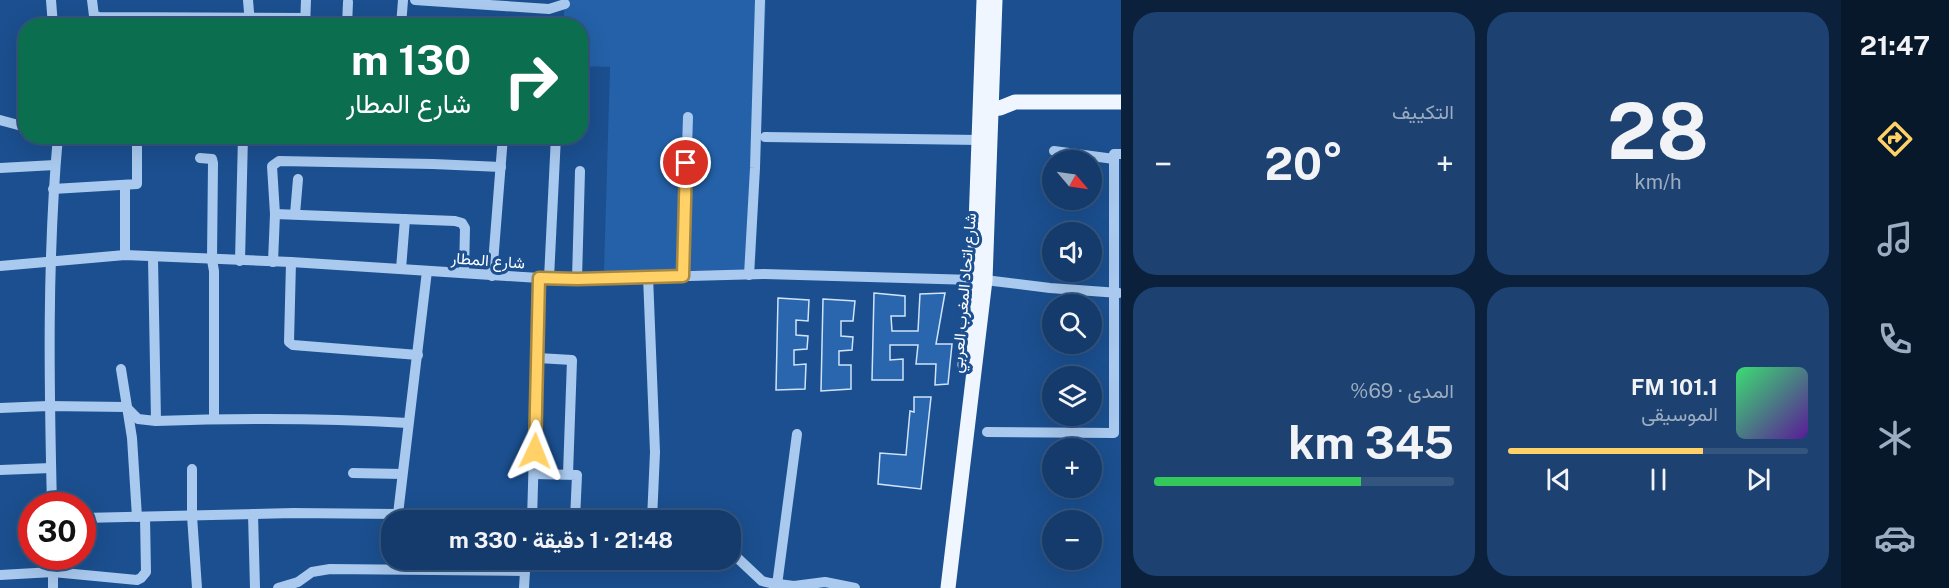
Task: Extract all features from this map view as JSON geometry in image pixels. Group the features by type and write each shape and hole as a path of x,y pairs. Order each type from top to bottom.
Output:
{"main road":[{"name":"شارع اتحاد المغرب العربي","path":"948,588 980,280 986,110 984,0"},
{"name":"شارع اتحاد المغرب العربي","path":"986,91 995,0"},
{"path":"986,91 1015,102"},
{"path":"986,110 1015,102 1121,102"},
{"name":"شارع اتحاد المغرب العربي","path":"938,588 980,280 980,140 986,110"}],"street":[{"path":"51,0 52,18"},
{"path":"92,0 92,12 99,18"},
{"path":"248,0 250,18"},
{"path":"305,18 306,0"},
{"path":"402,18 403,0"},
{"path":"415,0 549,9 565,4"},
{"path":"749,275 760,0"},
{"path":"347,18 348,2"},
{"path":"683,276 687,117"},
{"path":"0,120 18,125"},
{"path":"765,137 980,140"},
{"path":"52,492 48,406 53,189 57,144"},
{"path":"53,189 137,184 137,144"},
{"path":"240,261 243,144"},
{"path":"492,276 502,144"},
{"path":"533,510 538,358 555,144"},
{"path":"987,432 1114,433 1118,408 1118,156 1102,155"},
{"path":"200,158 209,157 213,163 214,419"},
{"path":"273,262 275,214 272,166 279,161 501,167"},
{"path":"0,168 55,165"},
{"path":"577,279 580,171"},
{"path":"295,214 298,180"},
{"path":"125,185 125,255"},
{"path":"275,214 455,221 464,224 464,273"},
{"path":"401,269 405,219"},
{"name":"شارع المطار","path":"0,266 125,255 153,258 291,262 492,276 577,279 764,274 980,280 1118,293"},
{"path":"153,258 156,421"},
{"path":"291,262 289,342 293,345 418,355"},
{"path":"399,510 427,271"},
{"path":"648,276 655,452 652,510"},
{"path":"538,358 572,360 568,474"},
{"path":"0,575 53,572 136,580 146,572 132,438 121,369"},
{"path":"0,408 126,407 138,419 156,421 340,419 408,423"},
{"path":"777,585 796,434"},
{"path":"0,470 51,468"},
{"path":"192,469 192,516 197,588"},
{"path":"353,473 402,474"},
{"path":"534,474 577,476 575,510"},
{"path":"96,518 253,514 381,517"},
{"path":"253,514 255,588"},
{"path":"741,561 762,581 777,585 794,586 825,582 855,588"},
{"path":"278,588 298,585 312,572 330,569 381,568"},
{"path":"524,588 528,570"},
{"path":"53,572 53,588"}],"shaded area":[{"path":"565,0 766,0 755,270 604,271 610,67 588,66 588,18 564,18"}],"building":[{"path":"874,293 905,296 905,316 891,316 892,331 918,331 920,294 945,293 936,344 952,344 948,384 935,385 936,364 916,364 918,345 890,345 890,360 903,359 903,380 872,380"},
{"path":"778,298 809,300 808,321 796,320 796,335 808,336 807,349 794,350 794,365 806,364 805,389 776,390"},
{"path":"823,299 855,301 853,321 841,321 841,336 853,337 852,350 839,351 839,365 851,365 851,389 821,391"},
{"path":"914,397 931,397 921,489 878,484 880,453 906,455 910,411 914,412"}],"route":[{"path":"535,451 539,278 683,276 686,163"}]}
